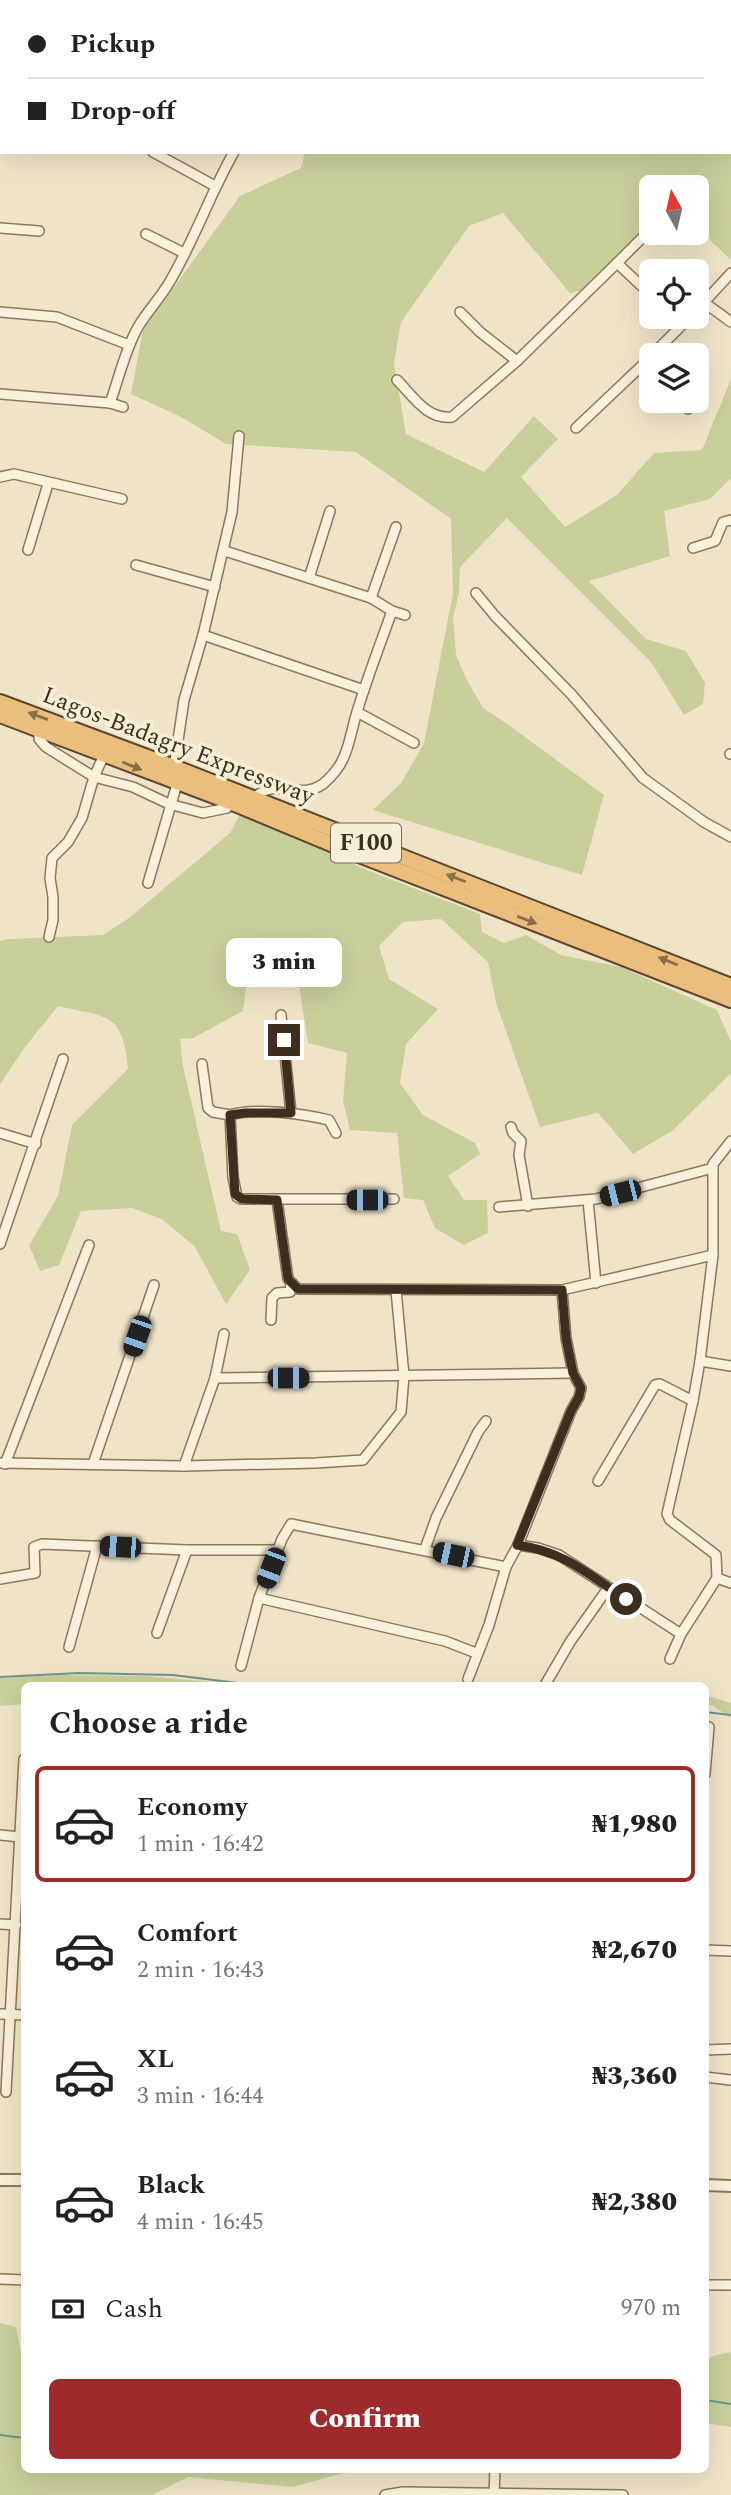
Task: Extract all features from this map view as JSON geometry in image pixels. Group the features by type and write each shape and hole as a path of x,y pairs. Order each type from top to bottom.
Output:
{"highway":[{"name":"Lagos-Badagry Expressway","path":"0,702 174,767 731,986"},
{"name":"Lagos-Badagry Expressway","path":"0,715 230,802 731,1000"}],"street":[{"path":"157,154 215,186"},
{"path":"110,403 138,327 169,283 233,154"},
{"path":"0,228 39,231"},
{"path":"146,234 184,253"},
{"path":"397,380 426,411 440,417 452,417 517,361 639,241"},
{"path":"617,263 639,284"},
{"path":"709,298 731,273"},
{"path":"709,306 731,322"},
{"path":"0,312 57,317 130,345"},
{"path":"460,312 480,332 517,361"},
{"path":"665,343 677,329"},
{"path":"576,428 639,371"},
{"path":"0,394 110,403 123,407"},
{"path":"174,767 184,700 225,551 240,436"},
{"path":"0,477 14,474 122,499"},
{"path":"28,550 48,484"},
{"path":"309,578 330,511"},
{"path":"694,548 715,541 723,522 731,520"},
{"path":"371,598 396,527"},
{"path":"225,551 371,598 391,611 405,615"},
{"path":"136,565 215,587"},
{"path":"476,593 572,695 643,778 704,822 731,837"},
{"path":"253,799 262,790 270,788 302,792 322,785 343,760 391,611"},
{"path":"203,635 364,690"},
{"path":"357,712 414,743"},
{"path":"39,730 39,739 46,747 94,777 133,787 169,804 203,813 227,808 230,802"},
{"path":"49,937 54,897 50,878 52,858 68,842 82,818 94,777 104,755"},
{"path":"148,883 177,784"},
{"path":"281,1015 291,1113"},
{"path":"0,1244 63,1059"},
{"path":"202,1064 208,1108 213,1112 230,1115 291,1113 329,1120 336,1133"},
{"path":"230,1115 235,1194 242,1199 394,1199"},
{"path":"512,1127 513,1133 521,1141 519,1155 528,1206"},
{"path":"0,1132 36,1144"},
{"path":"670,1660 681,1634 717,1578 716,1555 670,1520 667,1514 700,1361 713,1255 713,1168 715,1161 731,1141"},
{"path":"499,1207 588,1200 713,1168"},
{"path":"271,1320 272,1298 277,1293 290,1292 291,1284 284,1256 277,1200"},
{"path":"588,1200 596,1283"},
{"path":"89,1245 2,1464 184,1466 363,1460 400,1416 404,1376 396,1290"},
{"path":"291,1284 298,1289 562,1290 713,1255"},
{"path":"93,1464 154,1285"},
{"path":"468,1679 489,1625 506,1567 579,1397 581,1388 573,1373 566,1338 562,1290"},
{"path":"184,1466 215,1378 224,1334"},
{"path":"700,1361 731,1366"},
{"path":"215,1378 573,1373"},
{"path":"598,1481 654,1385 660,1384 693,1401"},
{"path":"425,1549 436,1518 486,1421"},
{"path":"241,1666 260,1598 278,1550 288,1526 296,1523 506,1567"},
{"path":"0,1579 35,1573 33,1551 37,1545 278,1550"},
{"path":"517,1545 559,1555 681,1634"},
{"path":"69,1647 97,1546"},
{"path":"157,1633 187,1550"},
{"path":"717,1578 731,1583"},
{"path":"547,1682 570,1642 608,1588"},
{"path":"260,1598 445,1641 476,1653"},
{"path":"6,2092 5,2014 16,1925 21,1818"},
{"path":"0,1835 20,1837"},
{"path":"0,1924 16,1925"},
{"path":"709,1950 731,1951"},
{"path":"709,2050 731,2049"},
{"path":"709,2077 731,2080"},
{"path":"0,2180 21,2180"},
{"path":"709,2185 731,2186"},
{"path":"0,2279 21,2280"},
{"path":"709,2285 731,2285"},
{"path":"494,2494 495,2473"},
{"path":"385,2495 403,2492 624,2495"}],"green space":[{"path":"304,154 731,154 731,260 709,239 709,175 639,175 639,244 630,258 599,272 582,290 570,293 503,213 469,226 401,322 394,363 406,434 484,472 534,416 558,439 521,477 565,527 617,495 654,453 702,450 731,379 731,478 710,499 664,511 670,556 589,581 646,639 686,651 705,683 703,704 684,715 651,662 507,518 460,567 459,593 453,618 456,655 483,708 604,795 582,875 373,810 402,782 424,743 453,593 451,519 356,452 226,444 181,417 131,394 143,330 240,196 301,168"},
{"path":"243,808 362,868 480,914 482,932 504,943 526,935 561,955 621,967 717,1010 731,1042 731,1073 672,1131 633,1154 598,1113 540,1127 496,1003 488,962 441,919 403,922 379,946 389,979 438,1009 406,1044 400,1083 423,1115 475,1143 480,1154 448,1176 464,1200 487,1200 488,1233 464,1245 435,1228 423,1200 404,1198 397,1133 350,1130 343,1101 347,1053 308,1043 298,979 266,969 248,973 243,1011 193,1038 180,1039 183,1066 221,1231 237,1234 250,1270 226,1304 195,1247 162,1219 132,1208 81,1211 59,1265 40,1271 29,1245 58,1196 72,1125 128,1069 126,1050 122,1036 110,1020 58,1006 0,1084 0,941 103,935 129,918 230,833"},
{"path":"63,1675 144,1676 211,1682 21,1682 21,1704 0,1706 0,1678"},
{"path":"709,1696 731,1703 731,1718 709,1705"},
{"path":"0,2323 16,2327 21,2353 21,2473 344,2473 292,2487 188,2477 152,2495 0,2495"},
{"path":"731,2352 731,2427 709,2424 709,2357"}],"waterway":[{"path":"0,1677 79,1673 173,1675 230,1682"},
{"path":"709,1712 731,1715"},
{"path":"709,2401 731,2404"},
{"path":"0,2435 21,2438"}],"route":[{"path":"284,1040 291,1113 230,1115 235,1194 242,1199 277,1200 288,1279 298,1289 562,1290 566,1338 573,1373 581,1388 517,1545 559,1555 626,1599"}]}
